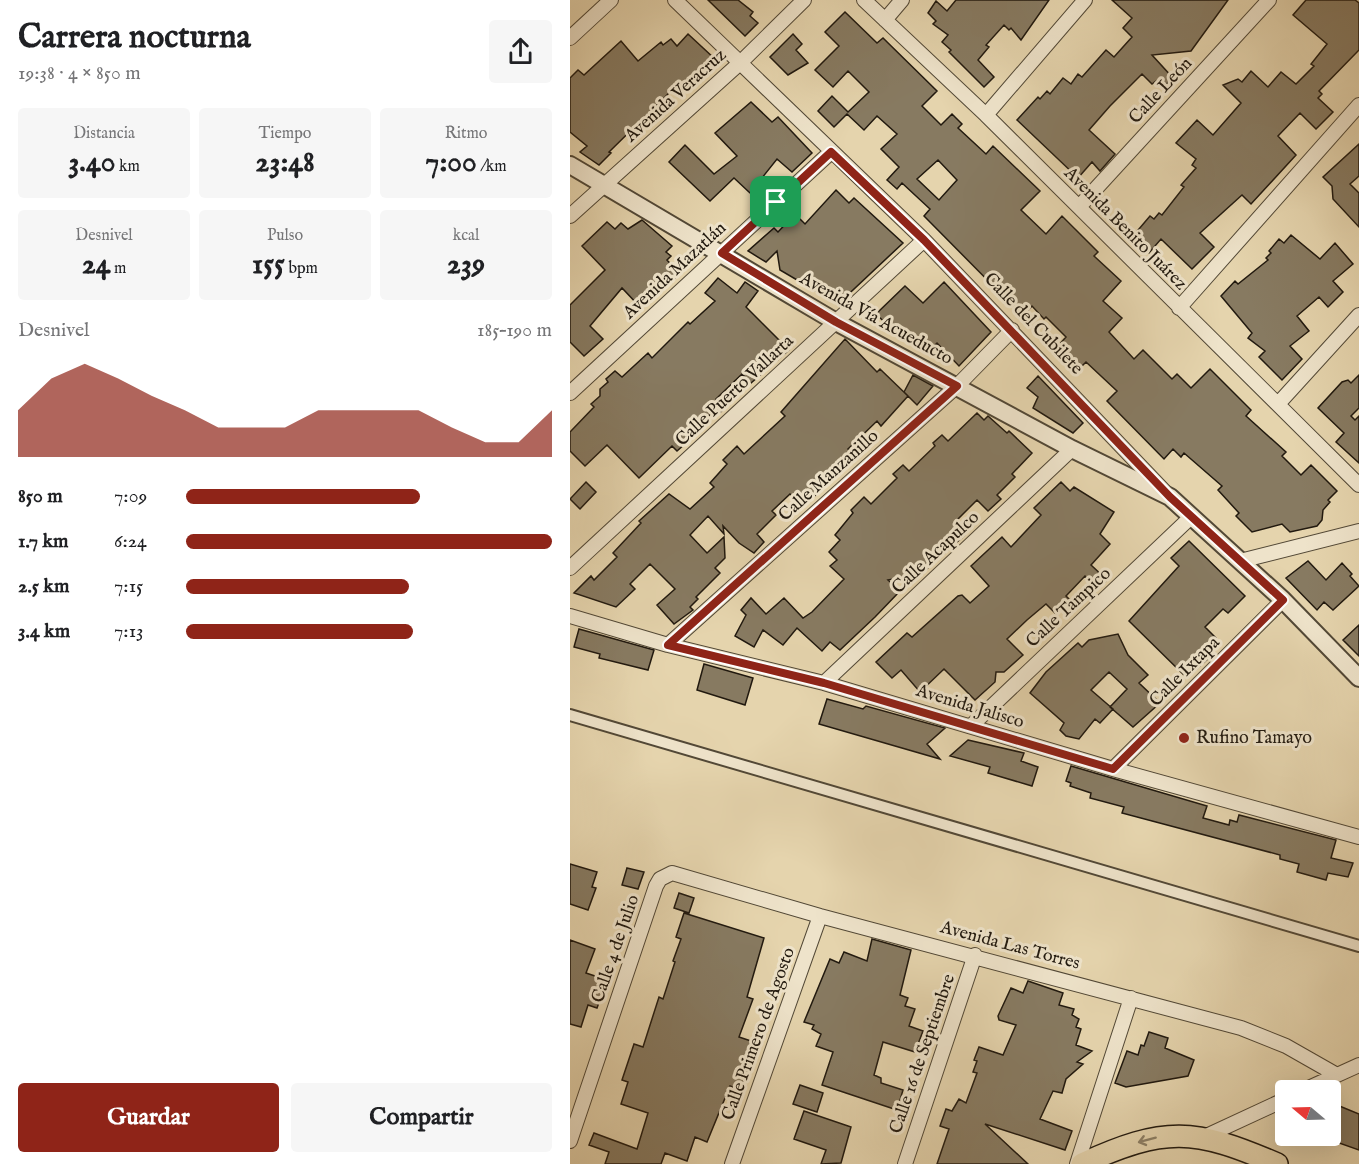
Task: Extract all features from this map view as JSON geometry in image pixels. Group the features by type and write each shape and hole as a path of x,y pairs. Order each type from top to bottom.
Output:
{"main road":[{"path":"1082,1164 1147,1139 1172,1134 1204,1137 1277,1164"}],"street":[{"path":"570,38 611,0"},
{"name":"Calle del Cubilete","path":"675,0 924,240 1170,497 1283,600 1359,678"},
{"name":"Avenida Veracruz","path":"570,216 741,62 804,0"},
{"name":"Avenida Benito Juárez","path":"864,0 986,115 1359,485"},
{"path":"885,20 902,0"},
{"path":"986,115 1085,0"},
{"name":"Calle León","path":"1079,207 1269,0"},
{"path":"1179,308 1359,105"},
{"name":"Avenida Mazatlán","path":"570,393 831,152"},
{"name":"Avenida Vía Acueducto","path":"570,165 836,322 1072,449 1170,497"},
{"name":"Calle Puerto Vallarta","path":"570,568 924,240"},
{"path":"1278,404 1359,315"},
{"name":"Calle Manzanillo","path":"668,645 957,386 1012,330"},
{"name":"Calle Acapulco","path":"824,683 1072,449"},
{"name":"Calle Tampico","path":"971,726 1192,516"},
{"path":"1240,561 1359,531"},
{"name":"Calle Ixtapa","path":"1113,769 1283,600"},
{"name":"Avenida Jalisco","path":"570,616 668,645 824,683 1113,769 1359,837"},
{"path":"570,715 1359,946"},
{"name":"Avenida Las Torres","path":"666,874 680,873 820,916 975,955 1241,1028 1286,1046 1337,1075"},
{"name":"Calle 4 de Julio","path":"570,1141 656,886 666,874"},
{"name":"Calle Primero de Agosto","path":"732,1164 820,916"},
{"name":"Calle 16 de Septiembre","path":"905,1164 975,955"},
{"path":"1077,1164 1131,998"},
{"path":"1326,1080 1359,1065"},
{"path":"1204,1137 1275,1104"}],"building":[{"path":"708,0 738,0 753,12 750,16 758,23 745,36"},
{"path":"956,0 1049,0 1021,40 1011,28 1009,30 1004,25 986,45 989,47 978,60 994,77 984,87 949,52 951,50 942,42 948,35 933,24 936,21 928,13 936,1 947,11"},
{"path":"1112,0 1228,0 1191,51 1152,55 1173,78 1163,87 1156,81 1152,84 1142,74 1110,106 1089,130 1115,154 1100,171 1092,162 1078,178 1017,120 1038,97 1040,99 1047,91 1050,94 1063,78 1071,84 1078,74 1082,77 1106,50 1114,57 1132,37 1123,28 1132,18"},
{"path":"1306,0 1355,0 1359,3 1359,50 1319,91 1322,94 1318,98 1333,112 1316,129 1300,113 1278,136 1296,155 1251,204 1242,195 1200,233 1214,247 1192,269 1161,239 1149,253 1133,236 1150,216 1154,219 1159,213 1162,215 1184,187 1181,185 1196,168 1192,165 1196,159 1176,143 1197,120 1213,135 1241,103 1223,85 1238,79 1242,82 1251,71 1268,87 1281,72 1296,84 1314,66 1311,64 1327,44 1293,15"},
{"path":"845,12 877,43 883,38 937,91 922,106 941,125 952,114 962,124 958,128 986,154 993,146 1040,191 1021,210 1046,234 1062,216 1098,252 1094,256 1121,281 1103,301 1122,318 1109,332 1134,359 1143,350 1172,379 1177,374 1191,388 1210,369 1251,410 1246,416 1286,452 1282,456 1301,475 1311,465 1337,491 1328,500 1330,502 1323,510 1322,520 1317,526 1290,532 1282,524 1252,532 1236,516 1239,513 1218,490 1222,486 1184,453 1181,457 1173,449 1164,459 1107,401 1117,391 1086,362 1077,371 1055,349 1066,337 1032,306 1023,316 924,216 930,209 902,183 897,189 887,180 899,167 881,149 897,134 877,116 864,130 847,114 834,127 818,111 832,96 848,112 869,92 848,71 833,87 815,70 839,46 825,32","holes":["938,160 957,180 939,200 917,179"]},
{"path":"688,34 716,60 676,95 672,90 609,152 611,153 599,165 580,152 587,146 570,132 570,78 578,70 584,75 621,41 638,61 661,42 663,45 671,39 677,46"},
{"path":"793,34 802,44 796,50 808,63 788,75 770,57"},
{"path":"751,102 772,122 778,117 812,153 792,172 777,159 750,193 734,178 710,201 669,162 685,145 714,174 737,156 715,133"},
{"path":"1359,144 1359,176 1350,184 1359,193 1359,227 1333,199 1332,186 1323,177"},
{"path":"836,190 849,203 854,198 903,243 838,304 780,270 777,251 766,262 748,251 774,228 778,232 795,214 805,224"},
{"path":"642,220 672,246 666,252 671,256 667,260 680,274 640,307 622,288 590,326 603,339 584,356 570,342 570,305 605,270 582,246 607,222 615,229 621,223 628,229"},
{"path":"1291,235 1320,259 1335,243 1353,264 1333,281 1343,292 1328,307 1319,297 1297,316 1309,331 1290,346 1302,359 1282,380 1259,357 1265,351 1248,338 1252,333 1221,296 1235,281 1238,284 1268,260 1266,258 1271,253 1269,251 1279,239 1284,243"},
{"path":"718,278 737,293 745,282 758,291 746,307 789,350 751,383 742,374 716,399 725,408 715,417 712,413 690,432 694,436 677,451 672,446 639,478 607,445 585,466 570,451 570,432 594,407 591,404 600,396 600,389 608,382 606,379 615,371 622,377 648,353 652,358 688,322 690,324 715,301 705,293"},
{"path":"944,282 991,332 959,366 937,343 929,351 912,339 909,342 904,337 902,339 876,314 905,286 923,303"},
{"path":"845,339 877,372 880,369 908,396 881,426 877,421 848,449 854,455 804,507 790,494 772,511 776,515 757,534 764,542 754,553 739,543 723,526 724,534 708,516 690,535 707,553 724,537 725,558 715,568 720,573 696,597 698,599 690,607 693,610 674,624 657,605 675,589 650,564 630,584 635,589 616,607 574,593 591,576 594,580 617,557 613,553 641,523 639,521 669,494 690,509 714,487 710,483 727,464 723,460 737,446 744,454 785,416 781,412"},
{"path":"913,375 933,386 917,405 904,392"},
{"path":"1359,375 1359,408 1351,416 1355,420 1359,416 1359,463 1336,442 1344,433 1318,408 1342,382 1348,380 1351,383"},
{"path":"1038,376 1083,423 1073,433 1033,408 1038,397 1027,388"},
{"path":"977,413 984,420 988,416 1007,433 1009,431 1032,453 1012,474 1015,477 997,495 1001,499 988,511 977,500 957,520 964,527 961,530 965,535 921,574 888,580 900,591 840,650 830,642 822,651 797,628 783,645 763,630 754,647 735,636 746,615 741,610 751,598 766,614 784,598 803,618 812,612 844,579 830,566 837,560 829,552 840,540 835,535 853,513 851,510 864,497 871,504 897,478 893,474 903,465 909,471 935,446 933,443 942,435 948,441"},
{"path":"586,482 596,492 580,509 570,499"},
{"path":"1061,482 1070,491 1074,487 1114,512 1100,534 1110,544 1091,565 1107,580 1098,588 1085,576 1066,596 1070,600 1056,614 1046,604 1027,620 1007,639 1023,655 1004,672 996,672 995,682 975,700 944,669 920,692 901,670 892,678 876,662 907,633 912,637 958,596 962,595 970,603 989,586 971,566 1002,537 1011,547 1041,515 1034,508"},
{"path":"1189,541 1245,596 1228,613 1223,609 1205,627 1216,638 1205,650 1211,656 1187,678 1129,621 1179,566 1171,558"},
{"path":"1308,561 1326,580 1342,563 1359,586 1333,610 1324,602 1317,610 1286,578"},
{"path":"1359,625 1359,656 1343,640"},
{"path":"579,629 654,650 648,670 599,658 600,654 574,647"},
{"path":"1118,634 1128,655 1148,675 1139,683 1160,703 1133,727 1113,709 1100,723 1095,719 1079,739 1066,736 1060,730 1064,723 1030,693 1046,672 1078,643 1082,647 1089,640","holes":["1109,672 1127,689 1110,707 1091,690"]},
{"path":"704,664 753,678 745,705 697,690"},
{"path":"827,699 863,709 866,706 945,728 927,744 940,759 819,724"},
{"path":"968,740 1024,753 1021,761 1038,767 1032,786 988,773 990,767 950,756"},
{"path":"1071,766 1207,806 1203,818 1229,825 1230,820 1237,822 1239,815 1336,840 1331,858 1353,863 1348,877 1328,873 1326,880 1297,872 1299,864 1280,859 1280,855 1122,813 1124,807 1090,798 1091,793 1070,786 1071,783 1066,781"},
{"path":"570,864 597,872 592,887 596,888 588,910 570,904"},
{"path":"627,868 644,872 638,889 622,885"},
{"path":"679,893 694,898 689,913 674,908"},
{"path":"684,913 764,938 747,997 753,999 739,1037 757,1043 741,1090 730,1086 707,1142 695,1137 687,1161 665,1153 661,1164 605,1164 609,1152 589,1145 594,1133 637,1149 648,1113 621,1104 628,1082 622,1080 634,1044 643,1047 659,997 663,999 681,939 676,937"},
{"path":"872,939 911,950 900,995 908,998 905,1006 915,1009 909,1026 923,1031 915,1052 883,1042 874,1075 881,1078 881,1083 903,1090 897,1110 822,1085 833,1052 816,1046 821,1034 812,1029 814,1025 804,1022 830,959 839,963 844,952 867,961"},
{"path":"570,940 595,949 586,973 607,980 597,1008 588,1005 581,1027 570,1024"},
{"path":"1028,981 1063,993 1059,1005 1074,1009 1072,1015 1079,1019 1076,1027 1081,1029 1076,1045 1092,1051 1077,1062 1083,1064 1066,1079 1062,1093 1053,1091 1040,1119 1072,1131 1065,1150 985,1124 1028,1164 937,1164 949,1129 940,1126 946,1109 952,1111 959,1099 966,1103 977,1073 973,1072 977,1061 974,1060 979,1047 1003,1055 1016,1025 999,1020 998,1016 1011,988 1023,993"},
{"path":"1149,1032 1168,1038 1165,1048 1194,1060 1188,1076 1126,1087 1115,1083 1127,1051 1138,1055"},
{"path":"800,1085 823,1093 817,1112 793,1104"},
{"path":"1341,1107 1359,1114 1359,1150 1341,1144"},
{"path":"804,1111 851,1127 841,1163 821,1164 826,1150 794,1139"}],"place":[{"name":"Rufino Tamayo","path":"1184,738"}],"route":[{"path":"831,152 924,240 1170,497 1283,600 1113,769 824,683 668,645 957,386 836,322 722,253 776,202 831,152"}]}
